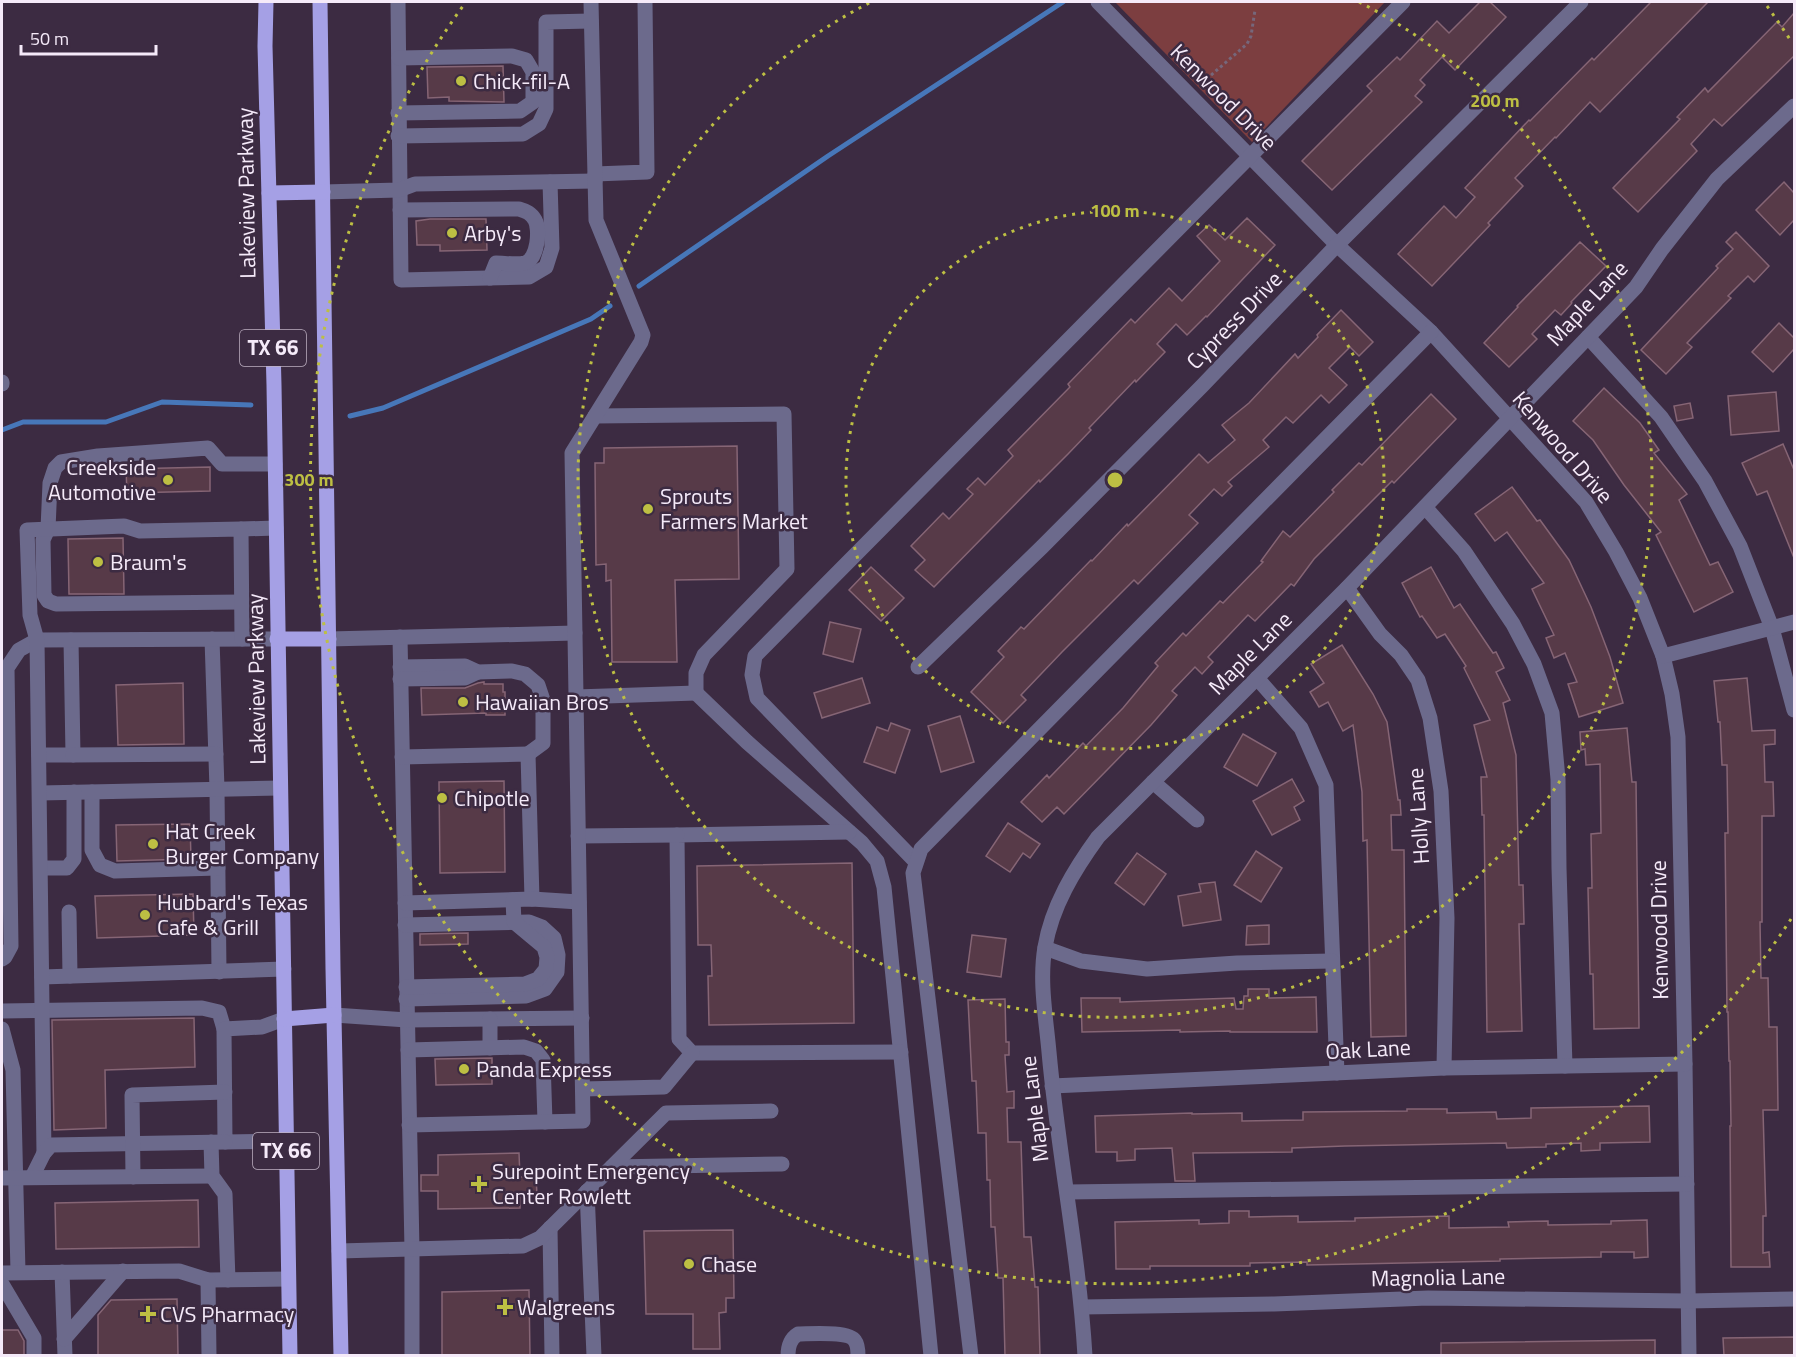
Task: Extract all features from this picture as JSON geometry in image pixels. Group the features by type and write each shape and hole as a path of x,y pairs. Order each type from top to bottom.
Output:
{"main road":[{"name":"Lakeview Parkway","path":"266,2 290,1356"},
{"name":"TX 66","path":"320,2 341,1356"},
{"path":"269,193 323,192"},
{"path":"278,639 329,639"},
{"path":"284,1018 334,1015"}],"street":[{"path":"398,2 401,279 529,277 546,267 552,248 550,182"},
{"path":"409,1125 583,1121 572,453 641,342 642,335 596,220 591,2"},
{"path":"323,192 399,190 415,184 550,182 647,172 645,2"},
{"name":"Kenwood Drive","path":"1098,2 1337,245 1431,332 1586,502 1640,598 1663,656 1672,694 1678,737 1689,1356"},
{"path":"916,862 757,698 752,675 755,656 1403,2"},
{"name":"Cypress Drive","path":"918,667 1042,547 1202,386 1337,245 1581,2"},
{"path":"398,124 523,134 539,124 546,109 546,22 591,21"},
{"path":"398,124 520,111 533,102 533,72 526,60 512,56 399,58"},
{"name":"Maple Lane","path":"1085,1356 1082,1307 1052,1086 1043,984 1045,948 1053,913 1083,857 1098,837 1347,588 1636,287 1662,249 1717,179 1794,106"},
{"path":"400,210 519,208 529,212 536,221 536,247 533,256 525,263 496,263 490,278"},
{"path":"971,1356 913,873 921,849 1431,332"},
{"path":"1588,337 1661,417 1705,481 1740,546 1772,628 1794,710"},
{"path":"595,416 784,414 787,569 704,655 696,674 696,693"},
{"path":"241,602 56,604 48,601 44,595 43,540 48,529 50,483 55,468 61,462 98,456 208,448 222,464 275,464"},
{"path":"1425,507 1464,551 1514,624 1534,664 1552,713 1558,779 1565,1066"},
{"path":"44,1153 37,640 30,615 27,530 124,526 140,531 276,528"},
{"path":"241,529 242,639"},
{"name":"Holly Lane","path":"1347,588 1380,634 1401,655 1418,680 1430,718 1441,791 1446,895 1444,1068"},
{"path":"1663,656 1794,622"},
{"path":"329,639 575,633"},
{"path":"400,638 412,1356"},
{"path":"213,639 219,972"},
{"path":"2,959 11,946 4,672 19,650 37,640 278,639"},
{"path":"71,640 73,754"},
{"path":"400,673 465,666 478,672 512,671 525,674 538,685 543,700 543,742 528,754 402,757"},
{"path":"1257,678 1301,728 1326,785 1337,1073"},
{"path":"576,697 696,693 747,742 862,843 877,861 884,887 931,1356"},
{"path":"39,755 216,754"},
{"path":"528,754 532,899"},
{"path":"1153,782 1197,820"},
{"path":"40,793 280,788"},
{"path":"41,868 67,868 75,859 74,792"},
{"path":"92,792 92,850 100,865 115,871 218,868"},
{"path":"578,836 849,832"},
{"path":"677,835 679,1039 692,1053 901,1052"},
{"path":"405,903 532,899 579,902"},
{"path":"513,900 514,922"},
{"path":"69,912 70,976"},
{"path":"405,925 529,922 542,927 554,938 558,955 556,972 546,989 526,996 406,993"},
{"path":"1045,948 1081,961 1147,969 1237,963 1332,961"},
{"path":"42,977 284,969"},
{"path":"2,1011 202,1008 219,1012 224,1029 225,1092 212,1176 225,1194 228,1280"},
{"path":"334,1015 407,1020 582,1018"},
{"path":"224,1029 262,1027 284,1018"},
{"path":"490,1019 490,1048"},
{"path":"2,1029 13,1071 8,1178 18,1272"},
{"path":"408,1050 524,1047 536,1051 543,1060 544,1122"},
{"path":"583,1089 664,1087 692,1053"},
{"name":"Oak Lane","path":"1052,1086 1444,1068 1685,1064"},
{"path":"133,1177 132,1095 225,1092"},
{"path":"339,1251 523,1246 540,1238 666,1113 771,1111"},
{"path":"32,1178 44,1153 51,1145 286,1141"},
{"path":"612,1167 782,1164"},
{"path":"8,1178 212,1176"},
{"path":"1067,1192 1687,1184"},
{"path":"587,1191 594,1356"},
{"path":"550,1227 552,1356"},
{"path":"64,1339 123,1271"},
{"path":"2,1273 178,1271 208,1280 288,1279"},
{"path":"62,1272 65,1356"},
{"path":"208,1280 209,1356"},
{"path":"2,1284 34,1338 34,1356"},
{"name":"Magnolia Lane","path":"1082,1307 1274,1304 1428,1298 1688,1301 1794,1299"},
{"path":"788,1356 788,1347 792,1338 798,1334 846,1335 854,1339 858,1356"}],"path":[{"path":"1202,83 1247,44 1251,36 1256,10"}],"shaded area":[{"path":"1115,2 1385,2 1252,142"}],"building":[{"path":"1480,2 1490,2 1506,17 1455,70 1442,57 1420,80 1425,85 1415,96 1422,102 1332,190 1302,161 1372,91 1367,86 1397,57 1400,60 1437,21 1449,33"},
{"path":"1651,2 1708,2 1600,112 1590,102 1515,178 1523,186 1488,223 1490,225 1432,286 1398,254 1444,206 1456,218 1475,197 1465,188 1529,120 1592,58 1594,60"},
{"path":"1794,13 1794,56 1722,126 1714,119 1691,144 1697,151 1638,212 1613,188 1680,119 1677,117 1705,88 1708,92 1777,22 1782,27"},
{"name":"Chick-fil-A","path":"503,66 504,102 449,101 449,97 428,98 427,67"},
{"path":"1784,182 1794,193 1794,220 1780,235 1756,210"},
{"path":"1247,218 1275,245 1187,335 1176,324 1157,344 1165,352 1089,428 1091,430 1068,454 1040,482 1039,480 934,587 915,570 925,560 911,546 943,513 949,519 973,494 967,489 978,478 985,485 1013,456 1008,450 1070,387 1068,384 1131,319 1135,323 1169,288 1182,301 1220,261 1197,236 1209,225 1225,240"},
{"name":"Arby's","path":"486,219 487,250 440,251 440,245 417,245 416,221"},
{"path":"1736,232 1769,266 1754,282 1748,276 1728,296 1731,298 1687,343 1692,347 1666,374 1641,350 1718,268 1716,266 1733,249 1726,242"},
{"path":"1580,242 1606,266 1561,315 1555,310 1532,334 1537,339 1509,367 1484,343"},
{"path":"1341,310 1373,342 1359,356 1350,347 1329,368 1347,385 1329,403 1321,395 1293,423 1286,417 1263,440 1269,447 1228,482 1232,486 1222,496 1214,489 1189,515 1198,523 1138,584 1134,580 1062,652 1021,695 1026,700 1003,723 971,692 1004,657 998,651 1021,627 1024,629 1199,454 1208,463 1235,440 1222,425 1249,403 1295,354 1298,358"},
{"path":"1779,323 1794,338 1794,349 1773,372 1752,352"},
{"path":"1604,388 1640,423 1659,450 1654,453 1687,494 1679,500 1710,565 1718,562 1733,592 1694,612 1656,535 1661,532 1624,485 1593,440 1573,421"},
{"path":"1776,392 1779,431 1731,435 1728,396"},
{"path":"1431,394 1456,419 1394,483 1392,481 1314,559 1294,586 1291,584 1255,621 1248,615 1208,657 1213,662 1202,674 1195,667 1172,691 1177,695 1151,725 1064,814 1057,807 1042,822 1021,802 1047,775 1049,778 1083,743 1086,746 1123,708 1158,666 1155,663 1183,633 1186,636 1220,601 1223,603 1263,562 1261,561 1283,531 1290,537 1334,492 1332,490 1359,463 1362,465"},
{"path":"1690,403 1693,418 1677,421 1674,406"},
{"path":"1783,444 1794,470 1794,558 1767,491 1757,495 1742,463"},
{"path":"737,446 739,579 675,580 677,662 612,662 611,580 606,581 606,564 596,565 595,463 604,463 604,448"},
{"name":"Creekside Automotive","path":"210,467 210,491 127,493 126,469"},
{"path":"1512,487 1569,560 1591,607 1610,657 1623,703 1579,717 1568,684 1577,682 1565,653 1554,658 1546,638 1554,635 1532,589 1544,583 1507,532 1495,541 1475,514"},
{"path":"123,538 124,594 69,594 68,539"},
{"path":"871,567 904,598 881,621 849,590"},
{"path":"1431,567 1454,608 1460,604 1493,653 1496,652 1504,668 1496,672 1510,700 1503,703 1516,755 1519,885 1523,885 1524,924 1519,924 1522,1031 1487,1032 1484,815 1482,815 1481,777 1487,777 1474,725 1490,720 1464,668 1466,666 1445,634 1437,638 1422,616 1420,617 1402,583"},
{"path":"830,622 861,629 853,662 823,654"},
{"path":"1342,645 1373,694 1387,722 1398,800 1400,800 1401,815 1391,815 1392,850 1404,850 1406,1036 1371,1037 1367,840 1363,841 1362,792 1353,725 1343,731 1328,702 1319,707 1310,692 1324,683 1311,664"},
{"path":"862,678 870,703 822,718 814,693"},
{"path":"1747,678 1752,731 1775,730 1775,744 1764,745 1765,782 1773,782 1774,816 1762,816 1762,922 1760,922 1761,978 1768,978 1769,1027 1777,1027 1778,1110 1763,1110 1766,1216 1763,1216 1763,1253 1769,1252 1770,1267 1731,1267 1731,1126 1725,833 1728,833 1727,765 1722,765 1720,722 1718,722 1714,681"},
{"name":"Hawaiian Bros","path":"484,682 484,684 503,684 505,715 486,715 486,713 422,715 421,688 465,688"},
{"path":"183,683 184,744 118,745 116,685"},
{"path":"960,716 974,762 941,772 928,726"},
{"path":"891,723 910,730 895,773 864,762 877,727 888,731"},
{"path":"1627,728 1632,782 1636,782 1639,1028 1594,1029 1588,888 1592,888 1591,834 1601,833 1600,764 1586,765 1585,749 1581,750 1580,732"},
{"path":"1243,734 1276,753 1257,786 1224,767"},
{"path":"1292,779 1304,801 1294,807 1300,820 1272,835 1253,801"},
{"path":"504,781 505,872 440,873 439,782"},
{"path":"1008,823 1040,844 1030,858 1023,853 1010,872 986,856"},
{"name":"Hat Creek Burger Company","path":"190,824 191,859 117,861 116,825"},
{"path":"1256,851 1282,868 1261,902 1234,885"},
{"path":"1137,853 1166,874 1144,905 1115,883"},
{"path":"852,863 854,1023 709,1025 708,976 712,976 711,945 698,945 697,866"},
{"path":"1215,882 1221,920 1183,926 1178,896 1201,892 1199,884"},
{"name":"Hubbard's Texas Cafe & Grill","path":"193,894 194,935 97,938 95,896"},
{"path":"1269,925 1269,944 1246,945 1247,926"},
{"path":"468,933 468,944 420,945 420,934"},
{"path":"972,935 1006,939 1001,977 967,972"},
{"path":"1248,989 1269,989 1269,998 1316,997 1317,1032 1180,1032 1180,1030 1082,1032 1081,998 1120,998 1120,1002 1234,998 1236,1009 1243,1009 1244,996 1248,996"},
{"path":"1005,999 1006,1042 1009,1042 1009,1055 1005,1055 1007,1092 1014,1091 1014,1108 1007,1108 1008,1142 1021,1142 1024,1237 1031,1237 1035,1287 1038,1287 1040,1356 1005,1356 1003,1278 998,1278 995,1227 991,1227 986,1133 978,1133 976,1081 972,1081 968,1000"},
{"path":"194,1018 195,1067 105,1070 106,1128 54,1130 52,1020"},
{"name":"Panda Express","path":"492,1058 492,1084 436,1085 435,1059"},
{"path":"1649,1106 1650,1142 1600,1143 1600,1150 1581,1151 1581,1143 1507,1148 1506,1143 1292,1148 1292,1152 1193,1153 1195,1181 1175,1181 1172,1148 1135,1149 1135,1160 1117,1161 1117,1152 1096,1152 1095,1116 1242,1113 1242,1121 1303,1120 1303,1112 1447,1109 1447,1113 1496,1112 1497,1119 1531,1118 1531,1108"},
{"name":"Surepoint Emergency Center Rowlett","path":"519,1153 520,1177 536,1177 537,1195 520,1195 520,1208 438,1209 438,1191 421,1191 421,1175 438,1175 438,1155"},
{"path":"198,1200 199,1247 56,1249 55,1203"},
{"path":"1229,1211 1249,1211 1249,1217 1298,1216 1298,1222 1449,1216 1449,1228 1509,1227 1508,1222 1548,1221 1548,1225 1611,1224 1611,1221 1647,1220 1648,1257 1634,1258 1634,1252 1601,1252 1601,1257 1500,1259 1500,1261 1307,1265 1307,1262 1250,1263 1250,1266 1150,1266 1150,1269 1116,1269 1115,1222 1199,1220 1199,1224 1229,1223"},
{"name":"Chase","path":"733,1230 734,1298 726,1298 726,1312 719,1313 720,1349 693,1349 693,1314 646,1314 644,1231"},
{"name":"Walgreens","path":"529,1290 530,1356 442,1356 442,1292"},
{"name":"CVS Pharmacy","path":"177,1299 178,1356 98,1356 98,1315 111,1300"},
{"path":"2,1330 18,1330 24,1341 24,1356 2,1356"},
{"path":"1794,1337 1794,1356 1724,1356 1723,1338"},
{"path":"1655,1340 1655,1356 1441,1356 1441,1343"}],"waterway":[{"path":"639,286 828,156 1063,2"},
{"path":"350,416 383,408 591,319 610,306"},
{"path":"2,430 23,422 106,422 162,402 251,405"}],"place":[{"name":"Chick-fil-A","path":"461,81"},
{"name":"Arby's","path":"452,233"},
{"name":"Creekside Automotive","path":"168,480"},
{"name":"Sprouts Farmers Market","path":"648,509"},
{"name":"Braum's","path":"98,562"},
{"name":"Hawaiian Bros","path":"463,702"},
{"name":"Chipotle","path":"442,798"},
{"name":"Hat Creek Burger Company","path":"153,844"},
{"name":"Hubbard's Texas Cafe & Grill","path":"145,915"},
{"name":"Panda Express","path":"464,1069"},
{"name":"Surepoint Emergency Center Rowlett","path":"479,1184"},
{"name":"Chase","path":"689,1264"},
{"name":"Walgreens","path":"505,1307"},
{"name":"CVS Pharmacy","path":"148,1314"}]}
